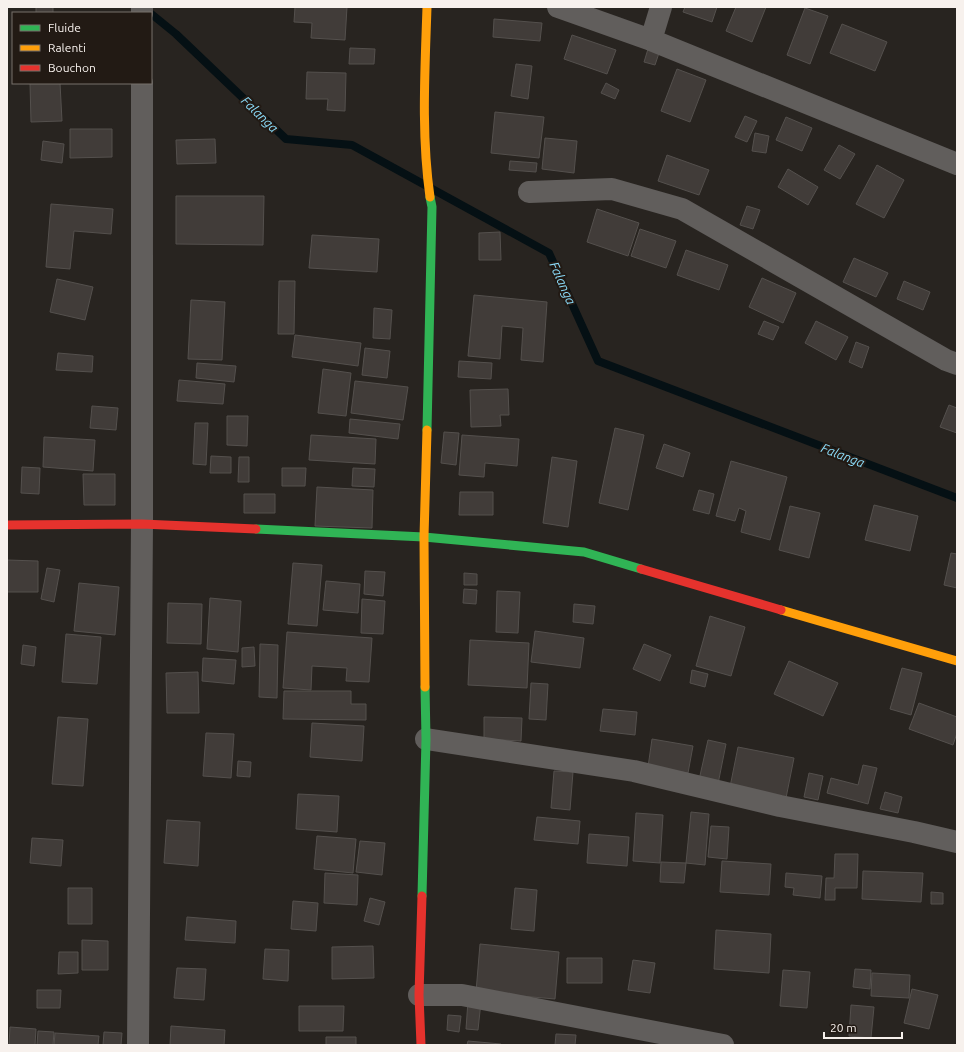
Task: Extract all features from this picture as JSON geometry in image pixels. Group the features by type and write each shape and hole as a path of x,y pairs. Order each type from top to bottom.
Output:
{"street":[{"path":"421,1045 419,995 426,739 424,537 432,207 426,166 424,92 427,7"},
{"path":"558,7 651,40 957,164"},
{"path":"651,40 661,7"},
{"path":"138,1045 142,524 142,84"},
{"path":"529,192 612,189 682,209 946,360 957,364"},
{"path":"7,525 142,524 424,537 584,552 957,661"},
{"path":"426,739 634,771 780,806 914,832 957,842"},
{"path":"419,995 462,994 723,1045"}],"building":[{"path":"36,7 53,7 53,12 36,12"},
{"path":"295,7 347,7 345,40 311,38 312,23 294,22"},
{"path":"685,7 717,7 712,22 683,12"},
{"path":"736,7 766,7 752,42 726,31"},
{"path":"805,8 828,16 810,64 787,55"},
{"path":"494,19 542,23 540,41 493,37"},
{"path":"842,24 887,42 875,71 830,53"},
{"path":"572,35 616,50 607,74 564,59"},
{"path":"350,48 375,49 374,64 349,64"},
{"path":"648,49 659,53 655,65 644,62"},
{"path":"516,64 532,66 528,99 511,96"},
{"path":"677,69 706,80 690,122 661,111"},
{"path":"307,72 346,73 345,111 327,110 328,99 306,99"},
{"path":"606,83 619,90 615,99 601,93"},
{"path":"30,84 60,84 62,121 31,122"},
{"path":"495,112 544,117 539,158 491,153"},
{"path":"745,116 757,121 747,142 735,137"},
{"path":"786,117 812,128 802,151 776,140"},
{"path":"70,129 112,129 112,157 70,158"},
{"path":"755,133 769,136 766,153 752,151"},
{"path":"545,138 577,141 574,173 542,169"},
{"path":"215,139 216,163 177,164 176,140"},
{"path":"43,141 64,144 62,163 41,160"},
{"path":"839,145 855,154 840,179 824,170"},
{"path":"667,155 709,170 699,195 658,181"},
{"path":"510,161 537,163 536,172 509,170"},
{"path":"877,165 904,180 884,218 856,204"},
{"path":"788,169 818,187 808,205 778,187"},
{"path":"176,196 264,196 263,245 176,244"},
{"path":"51,204 113,209 111,234 74,231 70,269 46,267"},
{"path":"747,206 760,210 753,229 740,225"},
{"path":"597,209 639,223 628,256 587,242"},
{"path":"640,229 676,241 666,268 631,256"},
{"path":"500,232 501,260 479,260 479,233"},
{"path":"312,235 379,239 377,272 309,268"},
{"path":"686,250 728,265 719,290 677,275"},
{"path":"854,258 888,273 876,297 843,282"},
{"path":"762,278 796,293 783,323 749,307"},
{"path":"57,279 93,287 85,320 50,312"},
{"path":"279,281 295,281 294,334 278,334"},
{"path":"904,281 930,292 923,310 897,299"},
{"path":"474,295 547,302 543,362 521,360 523,328 502,326 500,359 468,356"},
{"path":"191,300 225,302 222,360 188,359"},
{"path":"374,308 392,310 390,339 373,338"},
{"path":"764,321 779,327 773,340 758,334"},
{"path":"816,321 848,337 836,360 805,343"},
{"path":"295,335 361,343 358,366 292,357"},
{"path":"856,342 869,347 862,368 849,362"},
{"path":"365,348 390,351 387,378 362,375"},
{"path":"58,353 93,356 92,372 56,370"},
{"path":"459,361 492,363 491,379 458,377"},
{"path":"197,363 236,366 234,382 196,378"},
{"path":"323,369 351,373 346,416 318,413"},
{"path":"179,380 225,384 223,404 177,401"},
{"path":"355,381 408,387 403,420 351,413"},
{"path":"508,389 509,415 500,415 501,426 471,427 470,390"},
{"path":"949,405 957,408 957,433 940,427"},
{"path":"92,406 118,408 116,430 90,428"},
{"path":"227,416 248,416 247,446 227,445"},
{"path":"350,419 400,424 398,439 349,433"},
{"path":"195,423 208,423 206,465 193,464"},
{"path":"615,428 644,435 628,510 599,503"},
{"path":"444,432 459,433 456,465 441,463"},
{"path":"311,435 376,439 375,464 309,460"},
{"path":"462,435 519,439 517,466 485,463 484,477 459,475"},
{"path":"44,437 95,440 93,471 43,467"},
{"path":"664,444 690,453 683,477 656,468"},
{"path":"211,456 231,457 231,473 210,473"},
{"path":"239,457 249,457 249,482 238,482"},
{"path":"552,457 577,461 568,527 543,523"},
{"path":"731,461 787,477 770,540 741,532 746,511 739,508 735,521 716,516"},
{"path":"22,467 40,468 39,494 21,493"},
{"path":"282,468 306,468 305,486 282,486"},
{"path":"353,468 375,469 374,487 352,486"},
{"path":"83,474 115,474 115,505 84,505"},
{"path":"317,487 373,490 372,528 315,526"},
{"path":"699,490 714,494 709,514 693,510"},
{"path":"460,492 493,492 493,515 459,515"},
{"path":"244,494 275,494 275,513 244,513"},
{"path":"874,505 918,516 910,551 865,540"},
{"path":"790,506 820,513 809,558 779,550"},
{"path":"951,553 957,554 957,588 944,585"},
{"path":"7,560 38,561 38,592 7,592"},
{"path":"293,563 322,565 317,626 288,624"},
{"path":"47,568 60,570 54,602 41,599"},
{"path":"365,571 385,572 383,596 364,594"},
{"path":"464,573 477,574 477,585 464,585"},
{"path":"326,581 360,584 358,613 323,610"},
{"path":"79,583 119,587 115,635 74,631"},
{"path":"464,589 477,590 476,604 463,603"},
{"path":"497,591 520,592 518,633 496,632"},
{"path":"210,598 241,601 238,652 207,649"},
{"path":"362,599 385,601 383,634 361,633"},
{"path":"168,603 202,604 201,644 167,643"},
{"path":"574,604 595,606 593,624 573,622"},
{"path":"710,616 745,627 731,676 696,666"},
{"path":"535,631 584,638 580,668 531,662"},
{"path":"287,632 372,638 369,682 346,681 347,668 312,666 311,690 283,688"},
{"path":"66,634 101,637 97,684 62,682"},
{"path":"470,640 529,643 527,688 468,685"},
{"path":"260,644 278,645 277,698 259,697"},
{"path":"644,644 671,655 660,681 633,669"},
{"path":"23,645 36,647 34,666 21,664"},
{"path":"254,647 255,666 242,667 242,648"},
{"path":"203,658 236,660 234,684 202,681"},
{"path":"789,661 838,683 823,716 774,694"},
{"path":"902,668 922,673 911,715 890,709"},
{"path":"692,670 708,674 705,687 690,683"},
{"path":"198,672 199,713 167,713 166,673"},
{"path":"531,683 548,684 546,720 529,719"},
{"path":"284,691 351,691 351,704 366,704 366,720 283,719"},
{"path":"919,703 957,717 957,733 953,745 909,729"},
{"path":"603,709 637,712 635,735 600,731"},
{"path":"58,717 88,719 83,786 52,784"},
{"path":"484,717 522,718 521,741 484,739"},
{"path":"312,723 364,726 362,761 310,757"},
{"path":"206,733 234,734 231,778 203,776"},
{"path":"652,739 693,746 688,773 648,767"},
{"path":"708,740 726,744 718,784 699,780"},
{"path":"738,747 794,758 786,798 730,787"},
{"path":"238,761 251,762 250,777 237,776"},
{"path":"863,765 877,768 868,804 827,793 831,778 858,785"},
{"path":"554,771 573,772 570,810 551,808"},
{"path":"809,773 823,776 818,800 804,797"},
{"path":"885,792 902,797 898,813 880,809"},
{"path":"298,794 339,796 337,832 296,829"},
{"path":"691,812 709,814 705,865 686,863"},
{"path":"636,813 663,815 660,863 633,861"},
{"path":"537,817 580,821 578,844 534,840"},
{"path":"167,820 200,822 198,866 164,863"},
{"path":"711,826 729,827 727,859 708,857"},
{"path":"589,834 629,837 627,866 587,863"},
{"path":"317,836 356,839 353,873 314,869"},
{"path":"32,838 63,840 61,866 30,863"},
{"path":"360,841 385,843 382,875 356,872"},
{"path":"835,854 858,854 857,888 835,888 835,900 825,900 826,878 834,878"},
{"path":"722,861 771,864 769,895 720,892"},
{"path":"661,862 686,863 684,883 660,882"},
{"path":"863,871 923,873 921,902 862,899"},
{"path":"325,873 358,875 357,905 324,903"},
{"path":"786,873 822,876 820,898 793,895 794,888 785,887"},
{"path":"68,888 92,888 92,924 68,924"},
{"path":"515,888 537,890 534,931 511,929"},
{"path":"931,892 943,893 943,904 931,904"},
{"path":"370,898 385,902 379,925 364,921"},
{"path":"293,901 318,903 316,931 291,929"},
{"path":"187,917 236,921 235,943 185,940"},
{"path":"716,930 771,934 769,973 714,969"},
{"path":"82,940 108,941 108,970 82,970"},
{"path":"480,944 559,952 555,999 476,992"},
{"path":"373,946 374,978 332,979 332,947"},
{"path":"265,949 289,950 288,981 263,979"},
{"path":"59,952 78,952 78,973 58,974"},
{"path":"567,958 602,958 602,983 567,983"},
{"path":"633,960 655,963 650,993 628,990"},
{"path":"177,968 206,969 204,1000 174,998"},
{"path":"855,969 871,970 870,989 853,987"},
{"path":"783,970 810,972 807,1008 780,1006"},
{"path":"872,973 910,975 909,998 871,996"},
{"path":"912,989 938,995 929,1029 904,1023"},
{"path":"37,990 61,990 60,1008 37,1008"},
{"path":"468,1001 481,1002 478,1030 466,1029"},
{"path":"851,1005 874,1007 871,1038 849,1036"},
{"path":"299,1006 344,1006 343,1031 299,1031"},
{"path":"448,1015 461,1016 459,1032 447,1030"},
{"path":"171,1026 225,1030 224,1045 170,1045"},
{"path":"10,1027 36,1029 35,1045 9,1045"},
{"path":"38,1031 54,1032 53,1045 37,1045"},
{"path":"104,1032 122,1033 121,1045 103,1045"},
{"path":"55,1033 99,1036 98,1045 54,1045"},
{"path":"556,1034 576,1035 575,1045 555,1045"},
{"path":"326,1037 356,1037 356,1045 326,1045"},
{"path":"468,1041 501,1044 501,1045 467,1045"}],"waterway":[{"name":"Falanga","path":"144,8 149,12"},
{"name":"Falanga","path":"152,14 176,34 286,139 352,145 549,253 598,361 957,498"}],"traffic: fast":[{"path":"427,430 432,207 430,197"},
{"path":"256,529 424,537 584,552 641,569"},
{"path":"422,896 426,739 425,687"}],"traffic: slow":[{"path":"427,7 425,150 430,197"},
{"path":"425,687 424,537 427,430"},
{"path":"781,610 957,661"}],"traffic: jam":[{"path":"7,525 142,524 256,529"},
{"path":"641,569 781,610"},
{"path":"421,1045 419,995 422,896"}]}
